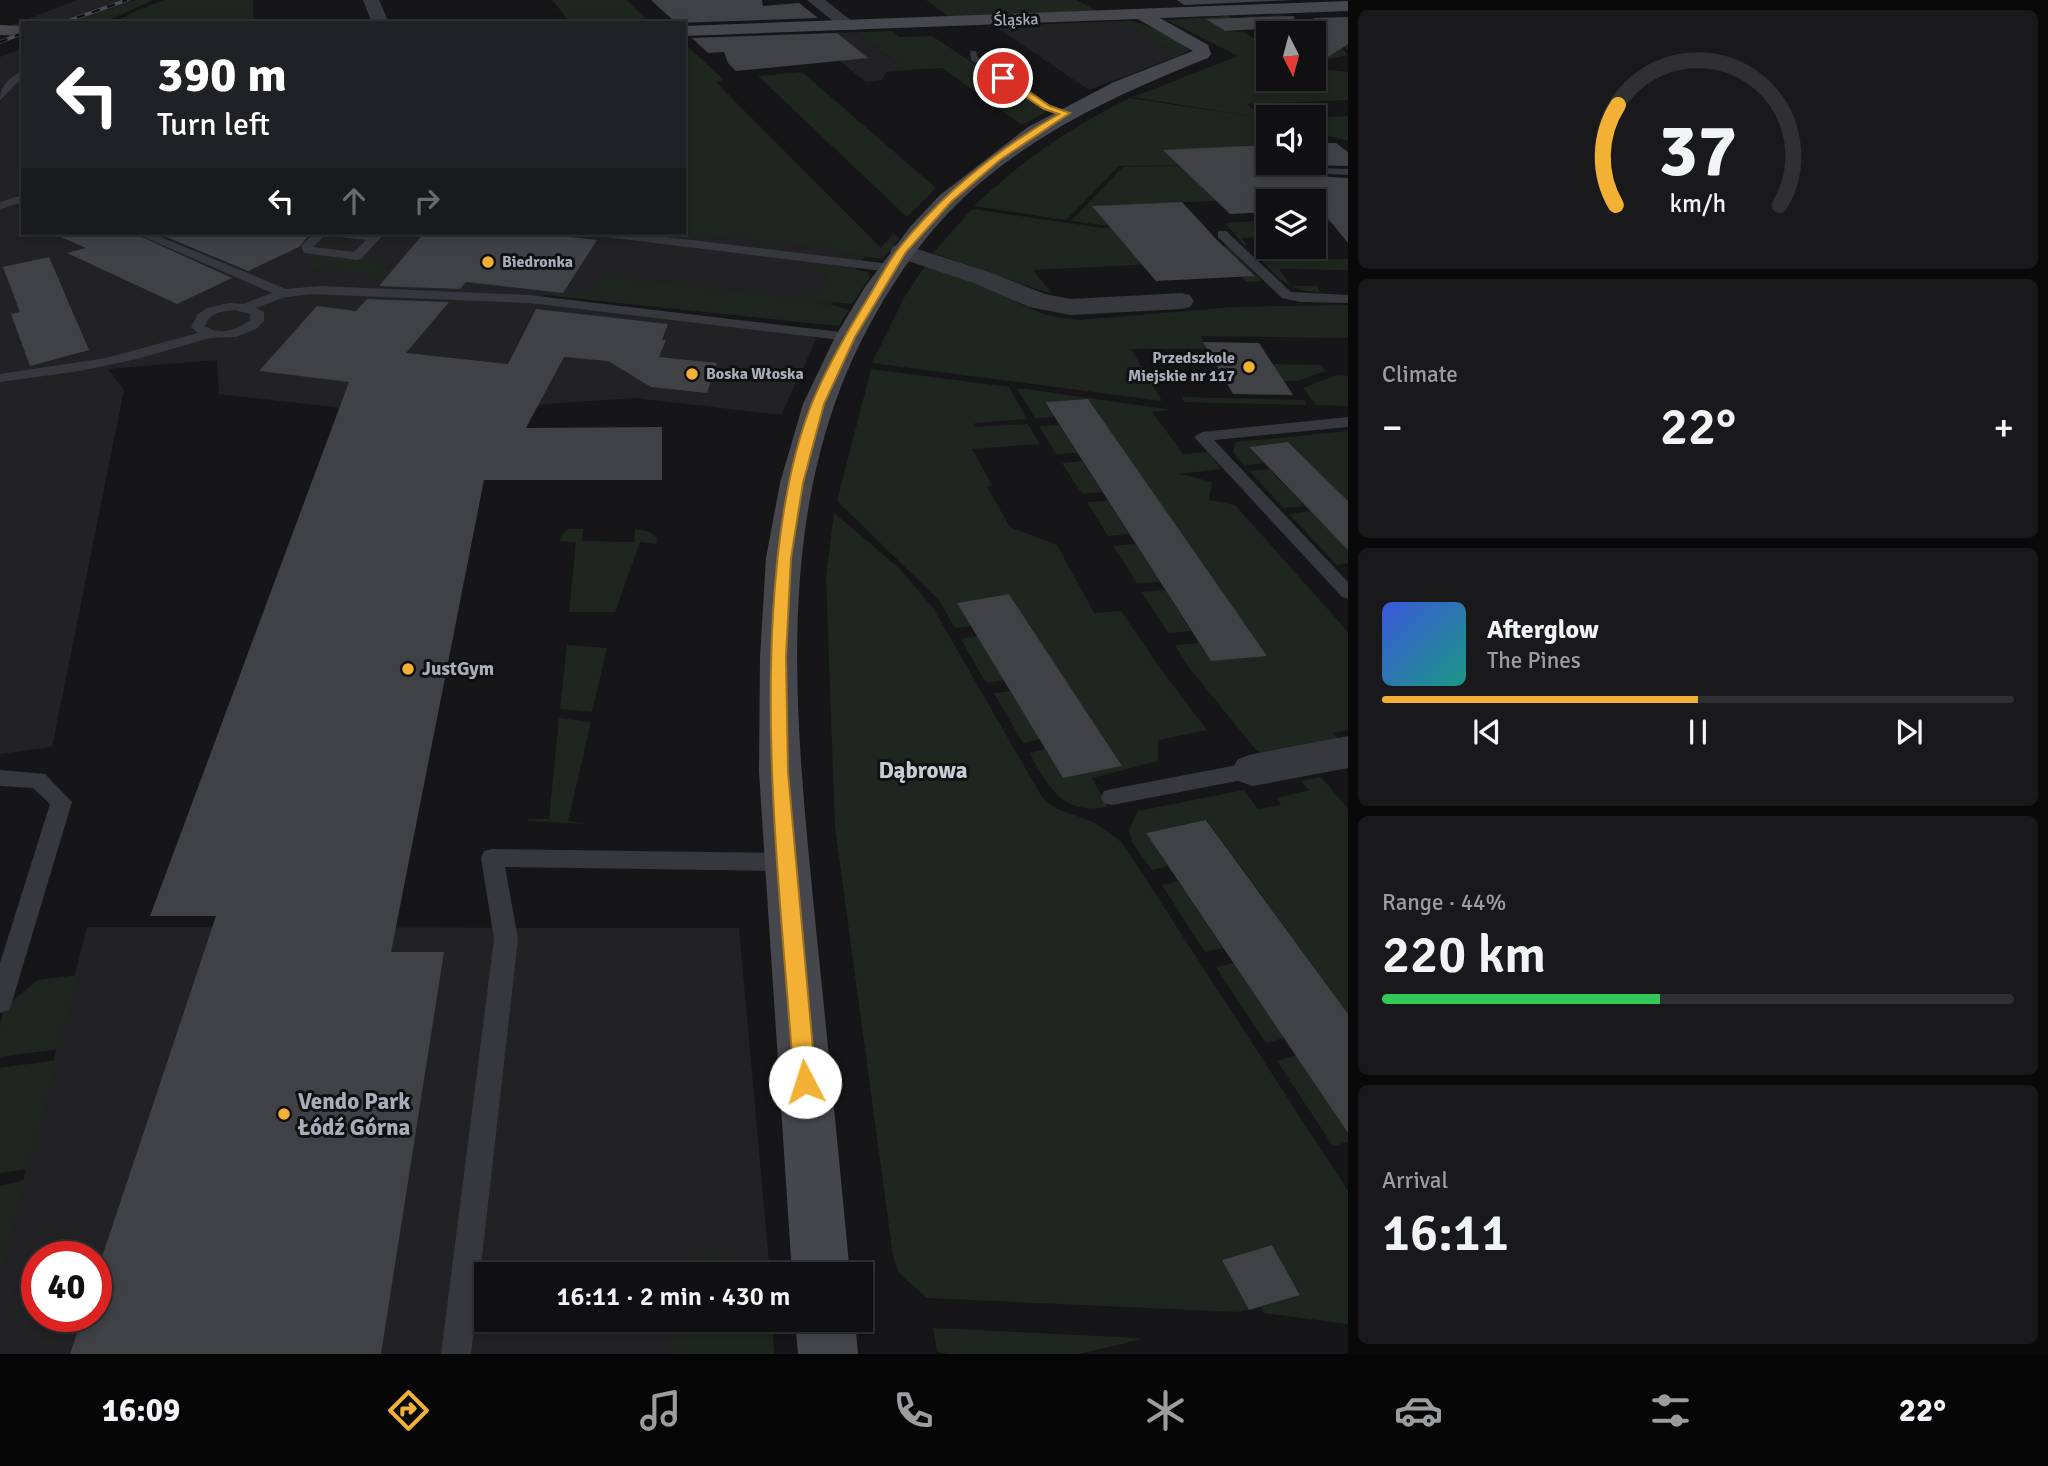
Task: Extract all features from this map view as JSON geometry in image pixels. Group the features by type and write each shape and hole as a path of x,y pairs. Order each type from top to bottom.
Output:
{"street":[{"path":"371,0 380,21"},
{"path":"815,0 850,26"},
{"name":"Śląska","path":"686,31 1348,6"},
{"path":"820,1262 779,772 779,657 783,558 796,483 818,404 849,337 897,260 948,200 996,159 1066,113 1121,86 1202,54 1202,49 1141,14"},
{"path":"0,30 21,31"},
{"path":"897,260 1070,307 1181,301"},
{"path":"1254,770 1348,752"},
{"path":"826,1332 828,1354"}],"lane":[{"path":"972,53 974,58 1047,107 1066,113"},
{"path":"0,97 16,77 21,75"},
{"path":"1326,171 1348,172"},
{"path":"0,205 21,199"},
{"path":"1222,234 1287,295 1300,298 1348,299"},
{"path":"146,235 284,293"},
{"path":"317,237 307,246 308,250 357,256 377,235"},
{"path":"628,235 897,260"},
{"path":"209,334 198,327 201,317 225,307 247,307 284,293 320,290 529,299 849,337"},
{"path":"0,378 62,370 171,347 209,334 235,333 252,326 258,316 257,312 247,307"},
{"path":"1348,422 1202,437 1348,593"},
{"path":"1112,797 1254,770"},
{"path":"0,778 38,780 61,802 0,1002"},
{"path":"456,1354 506,939 492,858 787,862"}],"shaded area":[{"path":"77,0 135,0 77,21 23,21"},
{"path":"135,0 153,0 106,21 77,21"},
{"path":"164,0 253,0 254,21 118,21"},
{"path":"552,0 627,0 648,21 569,21"},
{"path":"926,0 1076,0 1097,11 951,18"},
{"path":"1281,15 1306,21 1256,21 1256,23 1242,17"},
{"path":"1229,16 1237,22 1214,24 1225,31 1243,32 1256,40 1256,91 1326,91 1326,69 1348,72 1348,100 1247,104 1256,112 1256,117 1133,97 1238,56 1167,20"},
{"path":"1122,21 1181,55 1089,90 994,26"},
{"path":"1122,21 1158,30 1189,50 1181,55"},
{"path":"21,22 21,27 7,27"},
{"path":"893,31 899,37 932,36 1046,112 1022,125 942,68 907,70 856,32"},
{"path":"1326,31 1348,34 1348,50 1346,47 1342,49 1348,55 1326,60"},
{"path":"856,32 907,70 886,72 882,80 866,82 806,34"},
{"path":"686,45 724,80 716,82 881,248 893,234 887,229 899,238 883,259 839,253 840,249 686,233"},
{"path":"21,49 21,235 686,235 686,231 841,247 840,253 865,256 818,324 545,295 538,304 804,334 817,338 781,415 635,398 546,404 471,423 219,394 217,360 108,369 124,390 52,747 0,754 0,57"},
{"path":"802,72 936,188 907,217 758,76"},
{"path":"1129,98 1256,117 1256,149 1198,165 1119,166 1066,220 974,206 1047,146"},
{"path":"1348,116 1348,141 1326,135 1326,117"},
{"path":"1256,164 1256,175 1307,175 1316,189 1256,189 1256,199 1093,206 1128,224 1102,225 1071,221 1123,167"},
{"path":"972,209 1103,228 1179,224 1220,247 1228,246 1262,281 1246,282 1242,277 1254,275 1239,260 1033,270 1051,292 1046,292 933,253"},
{"path":"1256,221 1256,237 1241,238 1247,245 1244,245 1225,223"},
{"path":"319,255 387,263 381,270 389,271 384,276 307,268"},
{"path":"1261,259 1348,259 1348,270 1279,269 1291,286"},
{"path":"928,261 971,276 1022,305 1047,315 1079,320 1234,307 1348,305 1348,338 1201,336 1207,349 1131,349 1162,401 872,363 904,298"},
{"path":"819,265 868,272 870,277 852,304 802,299 806,288 824,289 829,273 811,270"},
{"path":"603,276 788,297 787,300 849,310 839,326 555,296 557,293 591,296"},
{"path":"1291,286 1317,286 1320,292 1308,291"},
{"path":"1273,364 1321,365 1326,371 1297,381 1283,381"},
{"path":"871,369 1009,387 1027,419 975,423 973,427 1028,424 1040,444 972,449 992,485 987,487 1010,527 1057,545 1094,613 1121,611 1207,730 1158,740 1158,761 1092,778 1108,807 1079,807 1068,803 1051,788 1029,753 1046,749 1063,778 1122,766 1009,594 958,603 971,626 955,628 938,599 837,501"},
{"path":"1336,375 1348,376 1348,406 1316,405 1303,388"},
{"path":"1019,388 1172,410 1152,412 1183,454 1208,452 1221,469 1180,474 1212,482 1209,500 1235,505 1348,632 1348,730 1334,733 1339,740 1265,754 1257,751 1190,669 1175,645 1199,643 1211,661 1266,655 1088,399 1044,402 1054,417 1035,418"},
{"path":"1182,397 1304,400 1307,405 1184,402"},
{"path":"1059,425 1077,453 1056,454 1039,426"},
{"path":"1348,431 1348,501 1288,442 1249,447 1263,463 1244,466 1233,452 1236,442"},
{"path":"1082,461 1102,492 1082,494 1062,463"},
{"path":"1269,469 1305,506 1284,508 1249,471"},
{"path":"1108,501 1129,534 1108,536 1087,502"},
{"path":"1311,511 1348,550 1348,563 1337,565 1289,514"},
{"path":"834,513 899,568 933,608 1042,797 1057,809 1096,824 1123,844 1348,1191 1348,1324 1264,1313 1261,1307 1300,1294 1272,1245 1222,1260 1249,1310 1237,1312 927,1298 899,1273 893,1256 835,827 826,577"},
{"path":"569,529 583,529 582,541 634,542 635,529 648,531 657,538 656,544 640,542 615,612 569,612 576,542 559,541 562,534"},
{"path":"1135,544 1160,582 1137,583 1113,546"},
{"path":"1165,590 1191,631 1168,633 1142,592"},
{"path":"978,636 1004,680 986,683 961,639"},
{"path":"567,645 607,648 592,712 560,709"},
{"path":"1010,691 1040,739 1023,743 994,693"},
{"path":"559,718 591,722 568,821 589,824 528,821 549,819"},
{"path":"1321,777 1348,809 1348,1014 1207,820 1146,833 1168,866 1152,870 1132,842 1129,830 1138,811 1244,790 1258,809 1281,805 1277,798 1309,790 1301,781"},
{"path":"1178,881 1223,948 1205,952 1162,885"},
{"path":"87,927 739,928 769,1262 474,1262 474,1332 773,1332 774,1354 0,1354 0,1273"},
{"path":"1234,963 1284,1038 1266,1043 1216,967"},
{"path":"78,975 59,1049 0,1057 0,1025 4,1008 38,980"},
{"path":"1296,1055 1348,1133 1348,1142 1333,1146 1277,1061"},
{"path":"57,1060 29,1169 0,1173 0,1068"},
{"path":"25,1180 0,1277 0,1186"},
{"path":"722,1256 748,1262 675,1262 675,1259"},
{"path":"933,1328 1142,1339 1079,1354 950,1354 937,1352"},
{"path":"674,1332 773,1332 774,1354 674,1354"}],"building":[{"path":"651,0 762,0 763,6 799,3 818,18 686,23 674,21"},
{"path":"1177,0 1293,0 1184,5"},
{"path":"1294,16 1294,21 1256,21 1256,29 1225,31 1206,19"},
{"path":"1348,17 1348,44 1326,58 1326,21 1314,21 1314,18"},
{"path":"837,33 868,58 736,71 728,63 724,52 708,53 692,38"},
{"path":"1326,143 1336,143 1348,152 1348,166 1326,165"},
{"path":"1256,146 1256,175 1348,178 1348,243 1326,216 1326,189 1256,189 1256,213 1230,214 1163,150"},
{"path":"1182,202 1255,276 1156,281 1092,206"},
{"path":"57,235 137,235 232,278 177,304 67,253 86,248"},
{"path":"162,235 309,235 299,247 248,271"},
{"name":"Biedronka","path":"422,235 552,235 597,240 563,293 466,282 460,289 379,286"},
{"path":"49,257 89,350 30,366 11,314 20,312 3,267"},
{"path":"367,299 449,302 406,353 508,364 536,309 668,324 662,340 666,340 659,357 717,363 707,393 651,387 608,361 564,357 526,428 662,427 662,480 484,480 391,952 444,952 381,1354 70,1354 78,1332 112,1332 112,1241 107,1241 216,916 150,916 349,382 259,371 317,306 356,311"},
{"path":"1203,342 1259,343 1293,395 1233,394"},
{"path":"1088,399 1267,656 1211,661 1045,402"},
{"path":"1288,442 1348,501 1348,550 1249,447"},
{"path":"1009,594 1122,766 1063,778 957,603"},
{"path":"1206,820 1348,1014 1348,1133 1146,833"},
{"path":"1272,1245 1300,1295 1249,1310 1222,1260"}],"railway":[{"path":"68,21 127,0"},
{"path":"0,42 21,34"}],"place":[{"name":"Biedronka","path":"488,262"},
{"name":"Przedszkole Miejskie nr 117","path":"1249,367"},
{"name":"Boska Włoska","path":"692,374"},
{"name":"JustGym","path":"408,669"},
{"name":"Vendo Park Łódź Górna","path":"284,1114"}],"district":[{"name":"Dąbrowa","path":"923,770"}],"route":[{"path":"805,1082 779,772 779,657 783,558 796,483 818,404 849,337 902,251 948,200 996,159 1066,113 1047,107 1003,78"}]}
